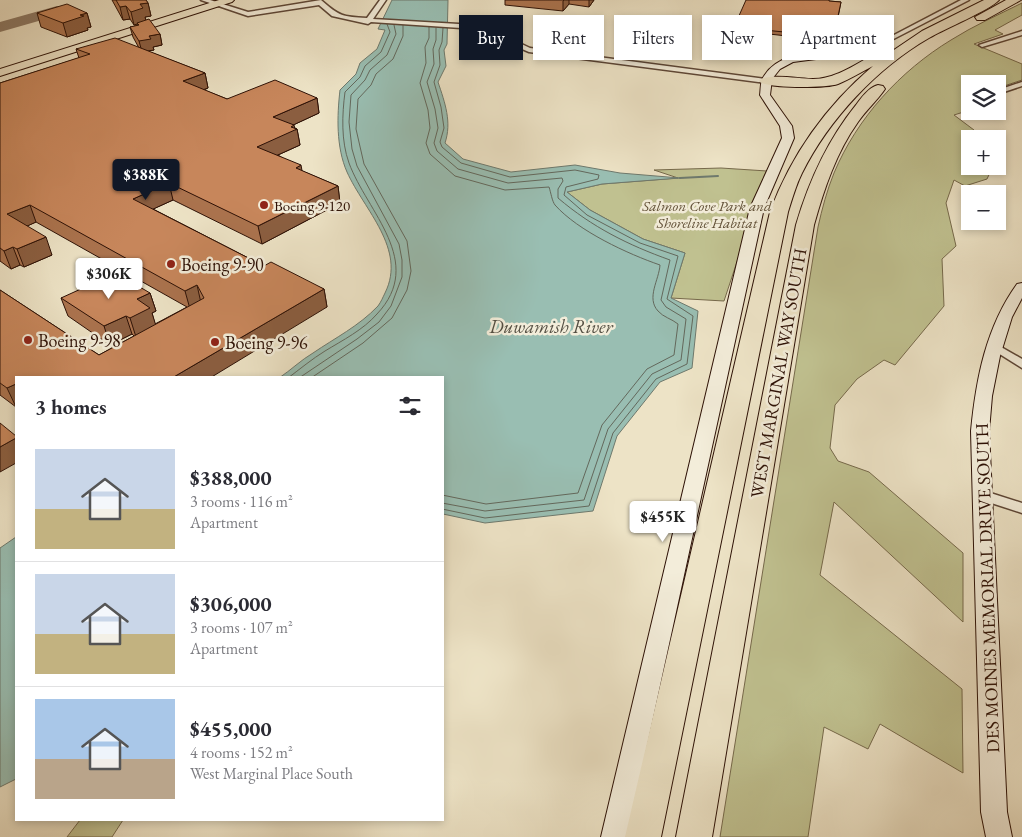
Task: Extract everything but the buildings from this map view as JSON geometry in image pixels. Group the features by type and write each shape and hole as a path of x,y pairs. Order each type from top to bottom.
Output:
{"highway":[{"name":"WEST MARGINAL WAY SOUTH","path":"643,837 779,212 796,170 841,106 864,82 904,48 928,33 993,0"},
{"name":"WEST MARGINAL WAY SOUTH","path":"694,837 805,225 822,171 850,121 870,98 899,70 942,38 1015,0"},
{"path":"766,80 802,83 833,81 904,48"},
{"path":"766,80 798,86 816,93 823,100 825,107 809,137 796,170"}],"main road":[{"path":"0,73 229,0"}],"street":[{"path":"204,0 248,14 318,2 338,16 368,22 484,29 516,46 536,51 766,80"},
{"path":"368,22 382,0"},
{"path":"894,37 966,0"},
{"path":"982,45 1022,33"},
{"path":"614,837 757,208 788,138 786,126 765,95 766,80 776,66 790,60"},
{"path":"1006,89 1022,84"},
{"name":"DES MOINES MEMORIAL DRIVE SOUTH","path":"999,837 994,812 980,432 982,404 994,346 1009,306 1022,287"},
{"path":"994,346 1022,364"},
{"path":"981,495 1022,508"}],"green space":[{"path":"1022,3 1022,15 995,30 1003,34 974,44 1022,64 1022,80 1006,85 1006,75 961,75 961,113 954,115 974,130 961,130 961,175 989,175 987,179 968,185 963,185 954,180 946,203 956,246 942,259 944,306 895,365 884,360 857,379 835,405 830,448 838,461 869,472 963,553 963,622 834,502 820,575 962,689 963,773 880,724 868,749 824,727 808,837 720,837 818,227 831,179 855,133 898,81 932,52 977,25"},
{"name":"Salmon Cove Park and Shoreline Habitat","path":"721,168 767,171 724,301 671,298 685,253 643,239 590,210 567,192 602,184 678,178 654,170"},
{"path":"79,821 122,821 112,837 67,837"}],"water":[{"name":"Duwamish River","path":"392,0 448,0 447,44 444,50 446,66 438,82 448,120 445,143 463,159 511,172 575,165 620,173 680,178 602,184 567,192 590,210 643,239 685,253 671,298 698,311 692,368 660,382 617,436 593,511 485,523 444,514 444,376 282,376 371,313 381,301 390,277 391,261 387,245 381,230 347,172 339,142 338,110 340,90 356,74 360,63 377,49 385,30 378,29"},
{"path":"15,538 15,780 0,787 0,548"}],"waterway":[{"path":"680,178 718,176"}],"taxiway":[{"path":"0,27 57,11"}],"place":[{"name":"Boeing 9-120","path":"264,205"},
{"name":"Boeing 9-90","path":"171,264"},
{"name":"Boeing 9-98","path":"28,340"},
{"name":"Boeing 9-96","path":"215,342"}]}
